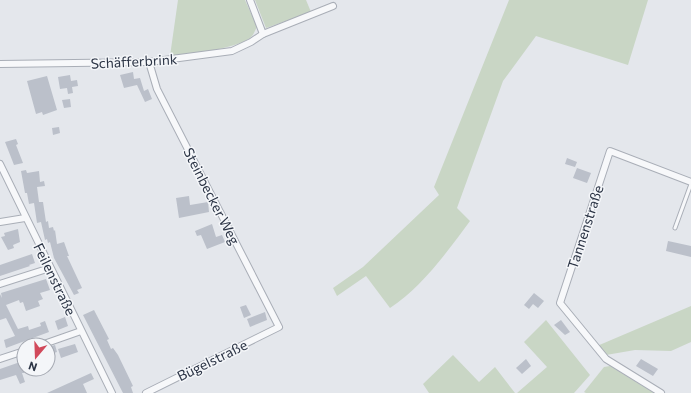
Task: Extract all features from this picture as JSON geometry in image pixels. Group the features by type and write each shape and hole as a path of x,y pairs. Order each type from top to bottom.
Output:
{"street":[{"path":"250,0 263,34"},
{"name":"Schäfferbrink","path":"0,64 149,62 232,50 252,42 263,34 333,6"},
{"name":"Steinbecker Weg","path":"149,62 157,89 279,328"},
{"name":"Tannenstraße","path":"661,393 606,359 560,303 610,151 691,183"},
{"name":"Feilenstraße","path":"0,164 25,218 112,393"},
{"path":"0,222 25,218"},
{"path":"0,284 50,268"},
{"name":"Bügelstraße","path":"146,393 279,328"},
{"path":"56,340 81,331"},
{"path":"0,359 16,354"}],"lane":[{"path":"675,228 691,183"}],"green space":[{"path":"178,0 245,0 257,27 252,36 237,44 214,50 170,56"},
{"path":"255,0 306,0 311,12 266,28"},
{"path":"509,0 648,0 628,65 536,36 503,81 457,208 470,221 453,244 423,280 390,308 366,276 337,296 333,288 363,267 439,195 434,187"},
{"path":"691,306 691,342 671,351 635,350 606,355 597,346"},
{"path":"546,320 590,375 574,393 517,393 547,367 524,342"},
{"path":"453,355 479,382 495,367 515,393 429,393 423,384"},
{"path":"610,366 654,393 584,392 604,367"}],"building":[{"path":"133,72 134,79 140,78 144,91 148,89 152,99 145,102 137,85 124,88 120,75"},
{"path":"70,75 71,81 77,80 78,86 72,87 73,93 68,94 67,88 60,89 58,77"},
{"path":"47,76 57,110 43,115 42,112 36,114 27,81"},
{"path":"70,99 71,107 64,108 62,100"},
{"path":"59,127 60,133 53,135 52,128"},
{"path":"16,139 18,144 16,145 23,163 14,165 5,142"},
{"path":"567,158 577,162 575,167 565,164"},
{"path":"577,168 591,173 587,183 573,178"},
{"path":"26,170 27,173 39,171 40,182 44,181 45,186 37,187 39,202 43,202 46,222 48,221 49,228 53,227 54,231 55,230 57,244 64,242 69,256 67,256 82,288 77,290 79,293 74,295 54,258 50,242 48,243 47,239 45,240 41,222 37,223 34,203 29,204 27,193 25,193 21,171"},
{"path":"189,196 190,205 208,202 209,212 179,218 176,198"},
{"path":"212,224 216,237 222,235 225,242 207,249 201,235 197,236 195,231"},
{"path":"18,229 20,242 13,245 14,248 8,250 1,237 5,236 4,233"},
{"path":"668,241 691,246 691,257 666,251"},
{"path":"32,254 35,263 0,276 0,265"},
{"path":"46,279 50,290 40,293 43,299 38,301 40,306 26,311 23,302 20,303 19,300 6,305 18,329 28,326 29,330 41,326 40,323 45,321 49,332 36,337 16,337 16,344 6,348 4,340 15,336 6,318 0,320 1,293"},
{"path":"534,293 544,301 538,308 533,304 529,309 524,305"},
{"path":"246,305 251,315 244,318 240,307"},
{"path":"94,310 109,339 107,340 111,349 113,348 118,355 133,386 131,387 133,393 123,393 83,315"},
{"path":"265,312 267,320 250,327 247,319"},
{"path":"65,317 68,326 58,330 55,321"},
{"path":"561,320 570,332 565,335 554,325"},
{"path":"75,344 78,352 61,358 58,349"},
{"path":"526,359 531,366 522,374 516,368"},
{"path":"641,359 658,369 653,376 636,366"},
{"path":"16,363 16,375 0,380 0,369"},
{"path":"91,373 94,379 83,384 87,393 47,393"},
{"path":"17,377 23,377 25,382 20,384"}]}
